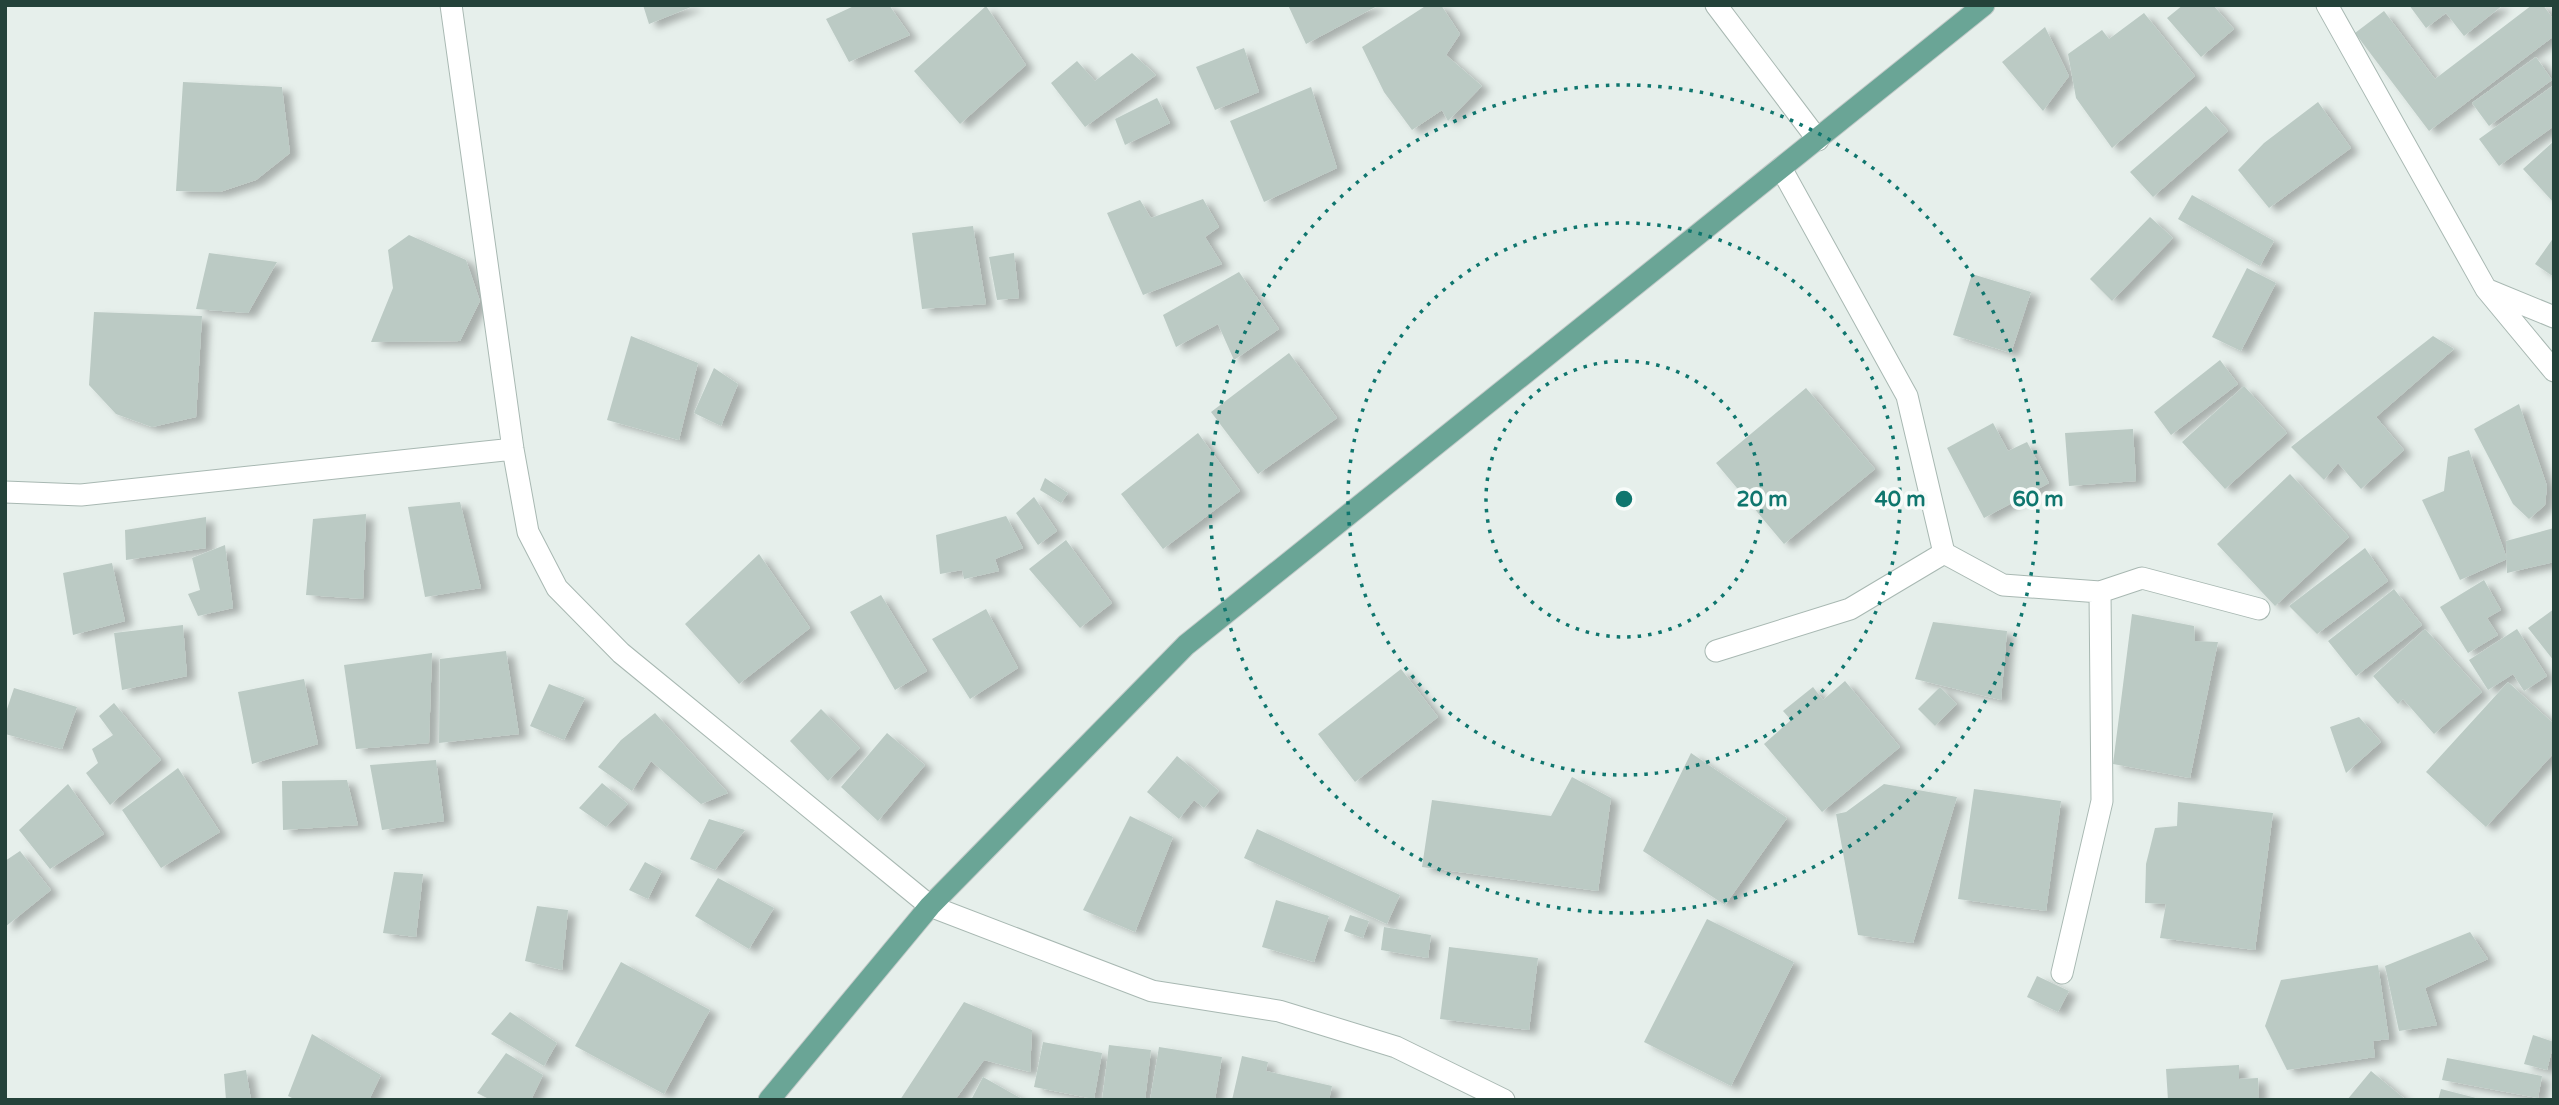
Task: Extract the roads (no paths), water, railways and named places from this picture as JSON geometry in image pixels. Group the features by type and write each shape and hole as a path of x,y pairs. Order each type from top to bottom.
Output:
{"main road":[{"path":"769,1100 930,906 1186,645 1983,5"}],"street":[{"path":"451,5 513,449 528,532 557,588 621,653 930,906 1152,991 1279,1010 1396,1047 1504,1100"},
{"path":"1716,5 1818,140"},
{"path":"2327,5 2486,289 2554,371"},
{"path":"1782,168 1907,396 1944,553 2003,585 2100,592 2142,578 2259,609"},
{"path":"2486,289 2554,317"},
{"path":"5,492 81,495 513,449"},
{"path":"1716,651 1850,609 1944,553"},
{"path":"2062,973 2102,800 2100,592"}]}
